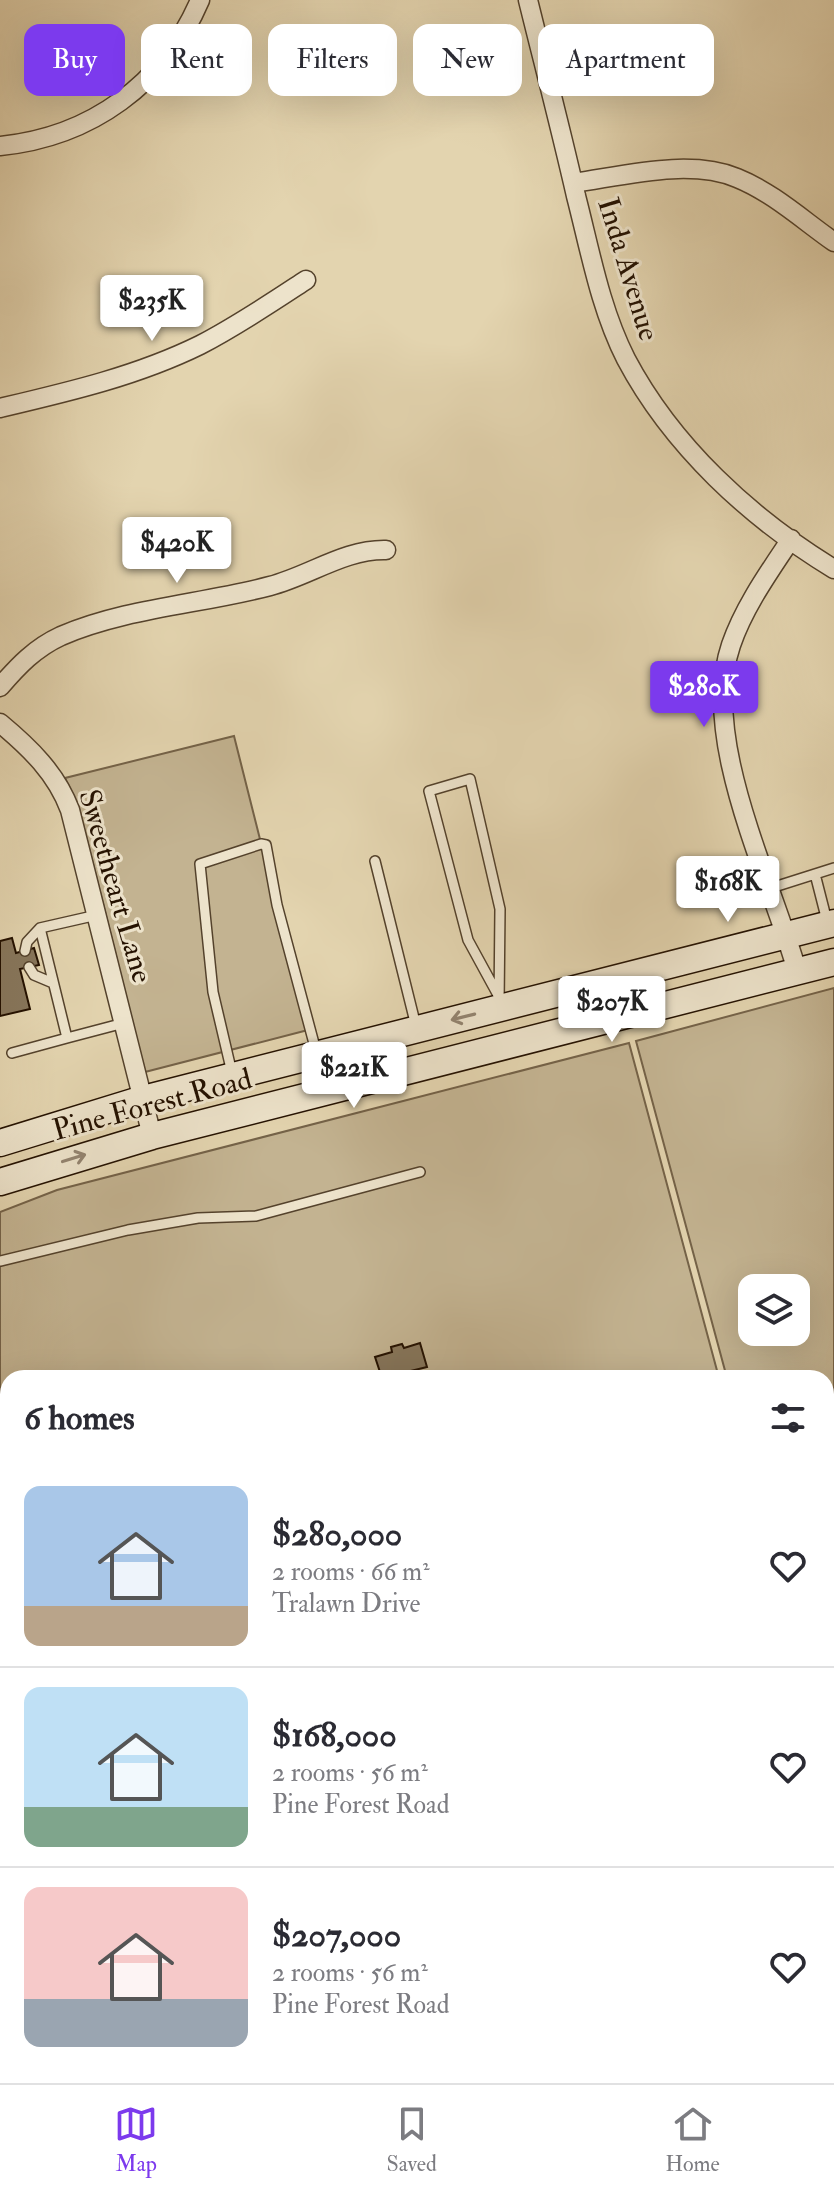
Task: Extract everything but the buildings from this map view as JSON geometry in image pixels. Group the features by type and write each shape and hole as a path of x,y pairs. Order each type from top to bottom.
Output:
{"main road":[{"name":"Pine Forest Road","path":"0,1143 143,1099 417,1029 499,1001 831,924"},
{"path":"702,956 712,993"},
{"name":"Pine Forest Road","path":"0,1182 152,1136 834,962"},
{"path":"387,1037 397,1073"}],"street":[{"path":"0,146 56,136 90,122 120,103 170,54 200,0"},
{"name":"Inda Avenue","path":"528,0 604,302 625,357 668,424 715,476 791,539 834,569"},
{"path":"573,183 688,170 733,176 761,190 834,242"},
{"path":"0,408 92,386 166,360 229,329 306,280"},
{"path":"791,539 748,608 731,644 722,701 738,791 797,971"},
{"path":"0,687 28,656 63,635 269,586 304,576 364,550 386,550"},
{"name":"Sweetheart Lane","path":"0,723 44,763 70,810 152,1136"}],"lane":[{"path":"470,779 500,909 499,1001 468,940 429,791 470,779"},
{"path":"232,1076 213,992 200,864 261,844 266,845 277,905 317,1054"},
{"path":"375,861 417,1029"},
{"path":"771,888 834,868"},
{"path":"815,874 831,924"},
{"path":"25,951 27,942 40,928 97,915"},
{"path":"40,928 67,1038"},
{"path":"29,967 34,975 53,983"},
{"path":"12,1053 67,1038 126,1031"},
{"path":"1,1261 128,1230 198,1218 256,1216 420,1172"}],"shaded area":[{"path":"234,736 308,1030 145,1072 79,808 65,778"},
{"path":"834,988 834,1370 725,1370 636,1041"},
{"path":"629,1043 717,1370 0,1370 0,1212 57,1190"}]}
